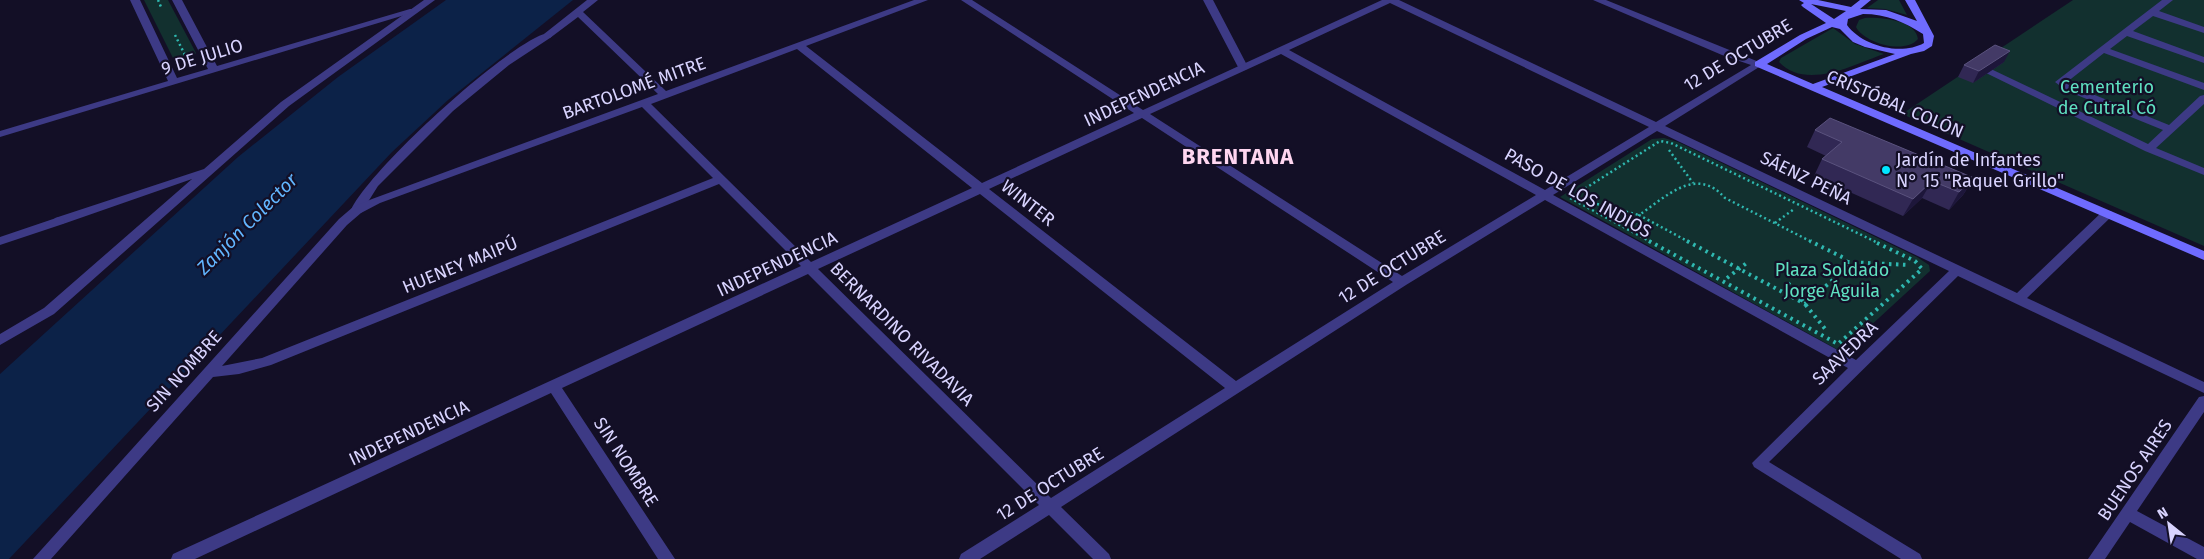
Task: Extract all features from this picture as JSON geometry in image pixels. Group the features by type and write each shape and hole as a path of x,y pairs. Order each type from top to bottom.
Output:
{"main road":[{"path":"1797,0 1865,43 1882,49 1915,50"},
{"path":"1804,0 1848,15 1842,24 1847,32"},
{"name":"12 DE OCTUBRE","path":"1759,64 1803,37 1848,15 1866,0"},
{"path":"1813,87 1929,44 1926,32 1910,0"},
{"name":"12 DE OCTUBRE","path":"1848,15 1866,12 1900,18 1926,32"},
{"name":"CRISTÓBAL COLÓN","path":"1759,64 2204,256"}],"street":[{"path":"135,0 174,82"},
{"path":"177,0 214,70"},
{"path":"0,340 49,312 285,104 412,10 430,0"},
{"path":"357,210 370,188 432,125 505,63 547,36 593,0"},
{"name":"BARTOLOMÉ MITRE","path":"357,210 923,0"},
{"path":"966,0 1402,282"},
{"path":"1208,0 1243,67"},
{"name":"INDEPENDENCIA","path":"179,559 1390,0"},
{"name":"SÁENZ PEÑA","path":"1390,0 2204,388"},
{"name":"CRISTÓBAL COLÓN","path":"1598,0 1725,53 1759,64"},
{"path":"2168,0 2062,79 2062,84 2171,128"},
{"name":"9 DE JULIO","path":"0,134 412,10"},
{"path":"578,12 665,95"},
{"path":"2152,12 2204,30"},
{"path":"2126,32 2204,60"},
{"name":"WINTER","path":"799,46 1235,388"},
{"path":"2102,49 2204,87"},
{"name":"PASO DE LOS INDIOS","path":"1282,50 1857,367"},
{"name":"12 DE OCTUBRE","path":"967,559 1402,282 1759,64"},
{"path":"1988,72 2148,149 2204,172"},
{"path":"2148,149 2204,98"},
{"name":"BERNARDINO RIVADAVIA","path":"644,103 1103,559"},
{"path":"0,241 210,170"},
{"name":"HUENEY MAIPÚ","path":"209,372 247,368 278,358 720,179"},
{"name":"SIN NOMBRE","path":"41,559 343,222 357,210"},
{"path":"2018,299 2106,214"},
{"name":"SAAVEDRA","path":"1914,559 1759,463 1957,270"},
{"name":"SIN NOMBRE","path":"553,386 667,559"},
{"name":"BUENOS AIRES","path":"2096,559 2204,401"},
{"path":"2127,513 2204,556"}],"path":[{"path":"1662,141 1694,183"},
{"path":"1570,198 1662,141 1671,143 1921,265"},
{"path":"1639,215 1685,184 1702,183 1718,190 1725,198 1844,258 1849,266 1805,304"},
{"path":"1570,198 1639,215 1805,304"},
{"path":"1570,198 1838,344"},
{"path":"1774,223 1799,205"},
{"path":"1722,281 1748,262"},
{"path":"1847,262 1921,265"},
{"path":"1838,344 1921,270 1921,265"},
{"path":"1788,283 1838,344"}],"green space":[{"path":"144,0 168,0 196,53 192,57 180,61 174,60"},
{"path":"1878,0 1899,0 1907,15 1885,9 1867,8"},
{"name":"Cementerio de Cutral Có","path":"2073,0 2204,0 2204,246 1902,114"},
{"path":"1865,18 1888,19 1904,24 1916,33 1918,39 1912,44 1904,46 1885,45 1876,42 1860,33 1856,27 1859,20"},
{"path":"1833,28 1855,44 1884,54 1845,69 1816,75 1790,70 1779,62 1781,58"},
{"name":"Plaza Soldado Jorge Águila","path":"1664,138 1678,142 1917,257 1929,265 1930,271 1842,352 1560,197 1652,139"}],"water":[{"name":"Zanjón Colector","path":"446,0 573,0 448,100 392,152 9,559 0,559 0,374 238,157 338,77"}],"building":[{"path":"1995,45 2010,51 1979,71 1964,65"},
{"path":"1830,118 1974,178 1959,192 1932,181 1913,199 1822,159 1842,142 1815,130"}],"place":[{"name":"Jardín de Infantes N° 15 \"Raquel Grillo\"","path":"1886,170"}],"district":[{"name":"BRENTANA","path":"1238,156"}]}
